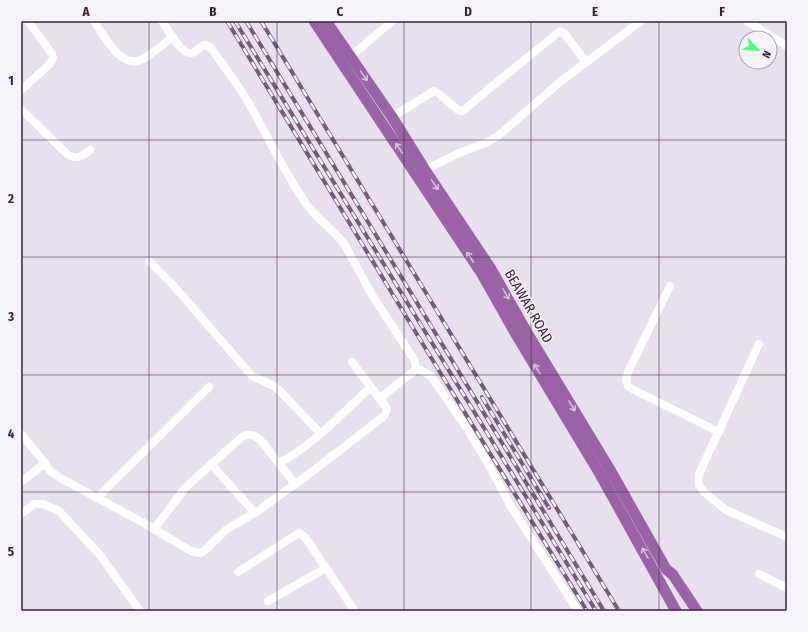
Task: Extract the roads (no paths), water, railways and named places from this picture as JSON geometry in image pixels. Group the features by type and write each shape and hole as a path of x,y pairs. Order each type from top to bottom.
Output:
{"main road":[{"name":"BEAWAR ROAD","path":"314,21 482,274 517,336 600,474 676,611"},
{"name":"BEAWAR ROAD","path":"326,21 392,117 425,170 491,269 526,331 609,468 666,570 673,575 697,611"}],"street":[{"path":"21,90 50,64 53,58 52,54 28,21"},
{"path":"94,21 117,53 125,60 132,62 142,60 173,37"},
{"path":"162,21 181,48 187,53 192,53 205,45 210,47 247,101 307,205 345,245 372,294 416,361 416,368 380,398"},
{"path":"350,57 392,21"},
{"path":"425,170 459,153 486,143 498,136 560,82 641,21"},
{"path":"747,21 787,46"},
{"path":"392,117 434,92 438,93 458,110 464,110 560,31 564,33 586,62"},
{"path":"21,109 68,155 74,158 80,158 90,150"},
{"path":"149,261 173,285 252,376 274,386 280,391 320,434"},
{"path":"670,286 628,372 626,380 628,386 719,432"},
{"path":"759,344 699,474 699,485 704,492 726,510 787,537"},
{"path":"21,434 50,471 58,477 154,529 191,551 199,553 203,552 235,523 255,513 384,416 387,410 386,407 352,362"},
{"path":"416,368 431,376 468,430 510,505 578,611"},
{"path":"97,498 209,387"},
{"path":"279,463 291,456 320,434 371,387"},
{"path":"154,529 186,487 243,436 250,434 263,443 295,484"},
{"path":"21,482 45,463"},
{"path":"212,464 255,513"},
{"path":"21,514 34,504 43,504 59,512 104,560 140,611"},
{"path":"238,572 299,533 305,537 355,611"},
{"path":"268,602 326,568"},
{"path":"760,574 787,588"}],"railway":[{"path":"227,21 587,611"},
{"path":"235,21 596,611"},
{"path":"246,21 604,611"},
{"path":"261,21 619,611"},
{"path":"482,397 549,508"}]}
